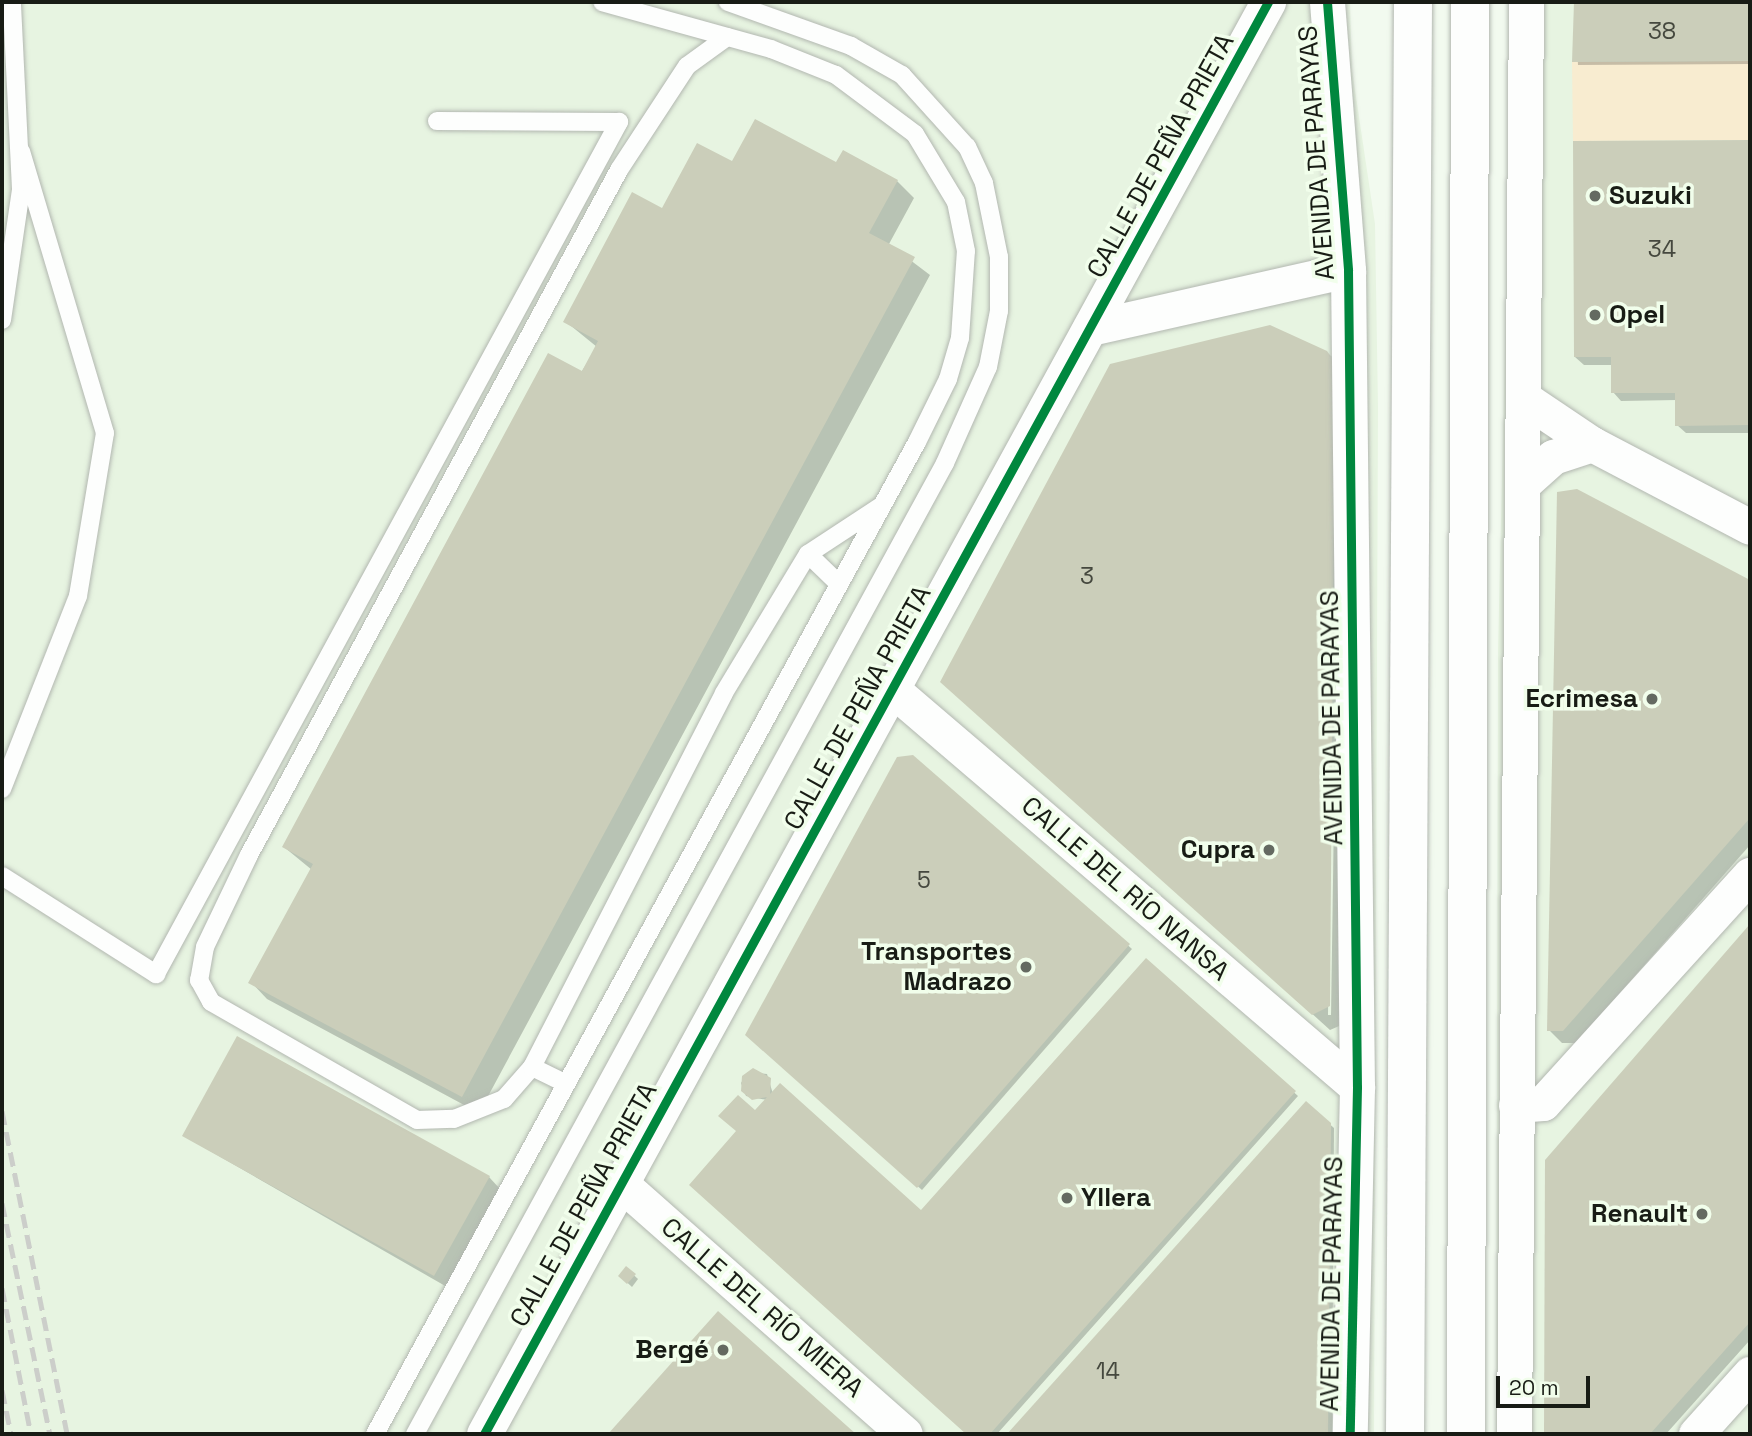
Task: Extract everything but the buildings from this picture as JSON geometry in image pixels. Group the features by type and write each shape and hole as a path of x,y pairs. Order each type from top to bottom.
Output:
{"highway":[{"path":"1393,2 1409,364"},
{"path":"1405,1434 1413,2"},
{"path":"1466,1434 1470,2"}],"street":[{"name":"CALLE DE PEÑA PRIETA","path":"484,1434 619,1182 893,690 1268,2"},
{"name":"AVENIDA DE PARAYAS","path":"1327,2 1346,202 1348,270 1357,1087 1350,1434"},
{"path":"1514,1434 1525,399 1526,2"},
{"path":"1090,328 1348,270"},
{"path":"1525,399 1592,444 1750,527"},
{"path":"1524,483 1553,457 1592,444"},
{"name":"CALLE DEL RÍO NANSA","path":"893,690 1357,1087"},
{"path":"1516,1105 1544,1103 1750,875"},
{"name":"CALLE DEL RÍO MIERA","path":"619,1182 905,1434"},
{"path":"1713,1429 1750,1374"}],"lane":[{"path":"2,320 17,246 21,151 12,2"},
{"path":"375,1434 881,506 948,379 960,338 966,251 956,202 915,134 879,102 836,75 727,37 602,2"},
{"name":"CALLE DE PEÑA PRIETA","path":"415,1434 945,463 988,367 999,311 999,257 988,194 968,147 902,75 851,46 728,2"},
{"path":"727,37 687,66 619,170 205,947 199,980 211,1002 417,1120 454,1119 504,1099 532,1067 718,705 808,554 881,506"},
{"path":"2,876 156,974 620,122 437,121"},
{"path":"2,789 78,596 105,433 21,151"},
{"path":"808,554 838,583"},
{"path":"532,1067 565,1083"}],"shaded area":[{"path":"2,2 1350,2 1352,70 1375,224 1378,407 1374,1434 2,1434"},
{"path":"1513,2 1750,2 1750,1434 1496,1434 1498,651"},
{"path":"1750,61 1750,140 1573,141 1572,62"}],"railway":[{"path":"2,1111 67,1434"},
{"path":"2,1203 50,1434"},
{"path":"2,1288 31,1434"},
{"path":"2,1390 11,1434"}],"cycle path":[{"path":"484,1434 1268,2"},
{"path":"1327,2 1348,270 1357,1087 1350,1434"}],"place":[{"name":"Suzuki","path":"1595,196"},
{"name":"Opel","path":"1595,315"},
{"name":"Ecrimesa","path":"1652,699"},
{"name":"Cupra","path":"1269,850"},
{"name":"Transportes Madrazo","path":"1026,967"},
{"name":"Yllera","path":"1067,1198"},
{"name":"Renault","path":"1702,1214"},
{"name":"Bergé","path":"723,1350"}]}
